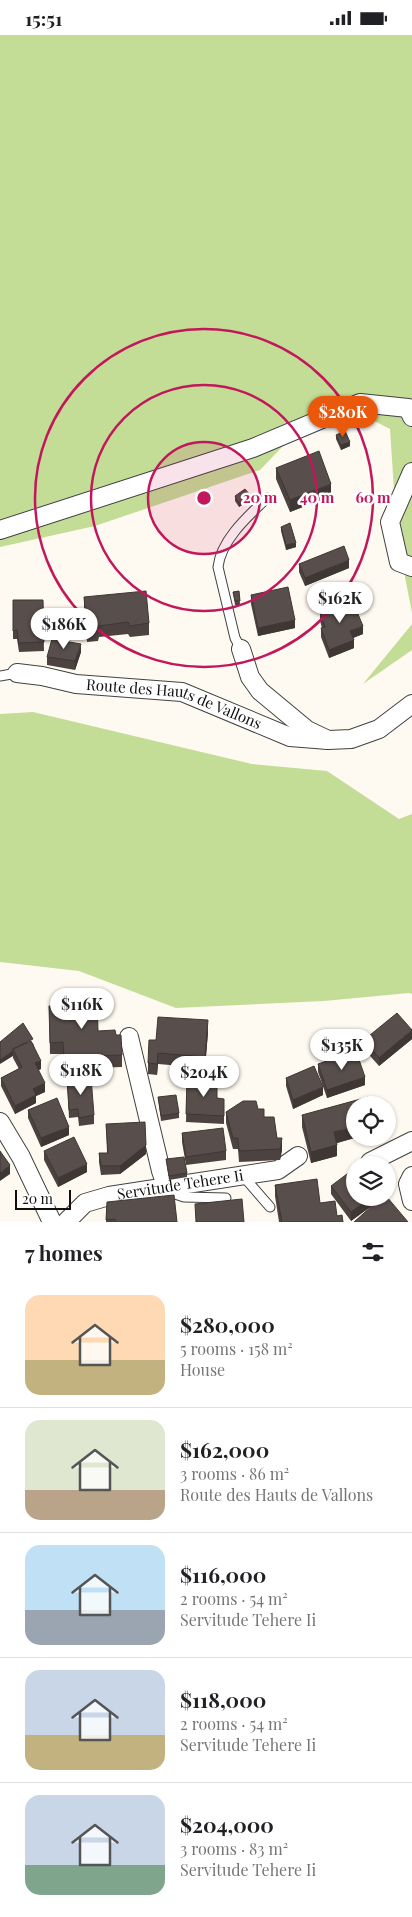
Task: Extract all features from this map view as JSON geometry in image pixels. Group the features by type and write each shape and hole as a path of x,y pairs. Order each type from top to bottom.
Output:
{"street":[{"path":"0,529 254,448 360,403 408,408 412,417"},
{"path":"412,472 390,522 399,562 412,567"},
{"path":"241,649 250,677 260,691 308,730 328,740"},
{"name":"Route des Hauts de Vallons","path":"8,675 42,676 76,684 182,692 290,737 328,740 351,739 379,729 412,704"},
{"path":"129,1037 167,1188"},
{"path":"0,1122 21,1157 52,1222"},
{"path":"382,1156 412,1141"},
{"name":"Servitude Tehere Ii","path":"66,1222 85,1203 109,1196 278,1171 298,1156"},
{"path":"412,1176 408,1184 412,1201"}],"lane":[{"path":"241,649 235,638 218,567 219,557 246,518 267,498"},
{"path":"244,1177 270,1207"},
{"path":"167,1188 169,1192 184,1197 226,1198"}],"green space":[{"path":"0,35 412,35 412,613 397,536 390,429 329,398 260,470 95,526 0,547"},
{"path":"412,624 412,650 363,684"},
{"path":"33,712 252,764 327,771 399,819 412,814 412,994 324,1001 176,1008 79,971 0,962 0,714"}],"building":[{"path":"345,431 350,442 341,445 336,435"},
{"path":"319,451 331,484 290,500 276,468"},
{"path":"245,489 250,495 239,503 235,496"},
{"path":"290,523 296,543 286,545 281,527"},
{"path":"344,546 349,560 305,578 299,564"},
{"path":"288,587 295,620 258,628 251,595"},
{"path":"146,591 149,623 130,626 128,622 99,626 98,630 87,631 84,597"},
{"path":"239,591 240,601 235,601 233,592"},
{"path":"13,600 43,600 44,642 19,643 17,630 13,631"},
{"path":"352,600 363,626 350,631 354,640 329,650 321,628 325,627 320,613"},
{"path":"52,639 81,644 75,661 47,657"},
{"path":"97,996 98,1031 115,1030 116,1035 121,1035 122,1055 64,1057 63,1042 50,1043 49,1006 79,1005 79,997"},
{"path":"397,1013 412,1030 379,1058 364,1040"},
{"path":"158,1017 208,1020 205,1057 158,1053 157,1064 148,1063 149,1040 156,1040"},
{"path":"23,1023 33,1039 13,1049 13,1051 0,1060 0,1042"},
{"path":"31,1041 41,1061 35,1063 45,1083 33,1089 36,1095 15,1106 1,1078 22,1067 13,1049"},
{"path":"356,1051 365,1077 327,1090 318,1064"},
{"path":"314,1066 323,1087 293,1100 286,1078"},
{"path":"91,1077 94,1115 79,1118 78,1109 69,1110 67,1079"},
{"path":"187,1079 217,1080 217,1098 224,1099 224,1116 186,1114"},
{"path":"176,1095 179,1113 161,1116 158,1097"},
{"path":"57,1098 69,1127 41,1138 28,1110"},
{"path":"243,1101 256,1101 258,1109 264,1109 264,1117 274,1117 277,1138 282,1138 280,1149 239,1151 238,1138 233,1138 226,1112"},
{"path":"346,1103 346,1129 334,1132 337,1145 311,1152 302,1115"},
{"path":"145,1122 146,1145 120,1166 101,1166 99,1153 108,1153 106,1124"},
{"path":"223,1128 226,1151 186,1157 182,1133"},
{"path":"74,1137 87,1164 58,1178 44,1151"},
{"path":"0,1151 10,1165 0,1173"},
{"path":"184,1157 187,1173 169,1176 166,1159"},
{"path":"346,1175 346,1206 331,1186"},
{"path":"317,1179 320,1203 335,1201 337,1216 342,1215 343,1222 282,1222 275,1185"},
{"path":"174,1195 177,1222 116,1222 115,1219 106,1220 107,1202"},
{"path":"242,1199 244,1222 196,1222 195,1204"},
{"path":"346,1206 359,1206 351,1212"},
{"path":"372,1206 395,1206 408,1222 354,1222"}]}
